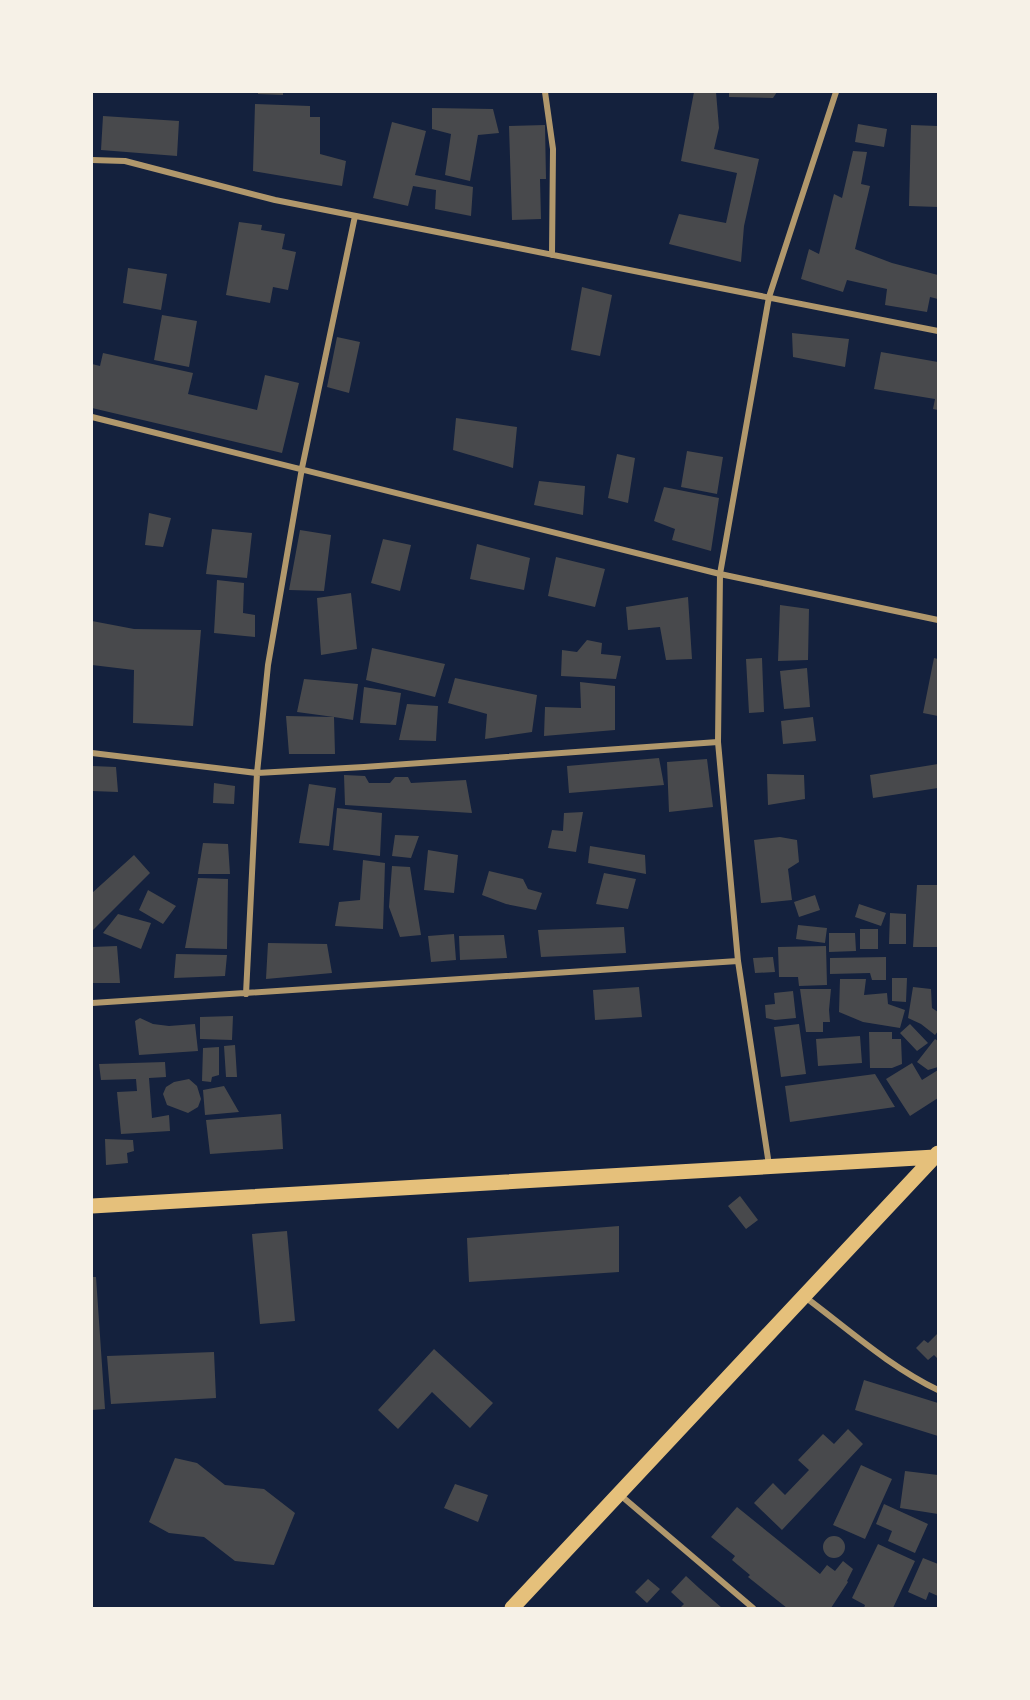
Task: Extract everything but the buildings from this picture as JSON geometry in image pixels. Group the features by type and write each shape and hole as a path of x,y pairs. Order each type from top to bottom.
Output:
{"main road":[{"path":"92,1206 937,1155"},
{"path":"512,1608 937,1155"}],"street":[{"path":"544,92 553,148 552,255"},
{"path":"769,1166 738,961 718,742 720,574 769,297 836,92"},
{"path":"92,160 125,161 276,200 939,331"},
{"path":"246,994 257,773 268,665 302,468 355,216"},
{"path":"92,417 720,574 939,620"},
{"path":"92,753 257,773 364,768 718,742"},
{"path":"92,1003 738,961"},
{"path":"805,1298 924,1384 939,1390"},
{"path":"619,1494 753,1608"}]}
